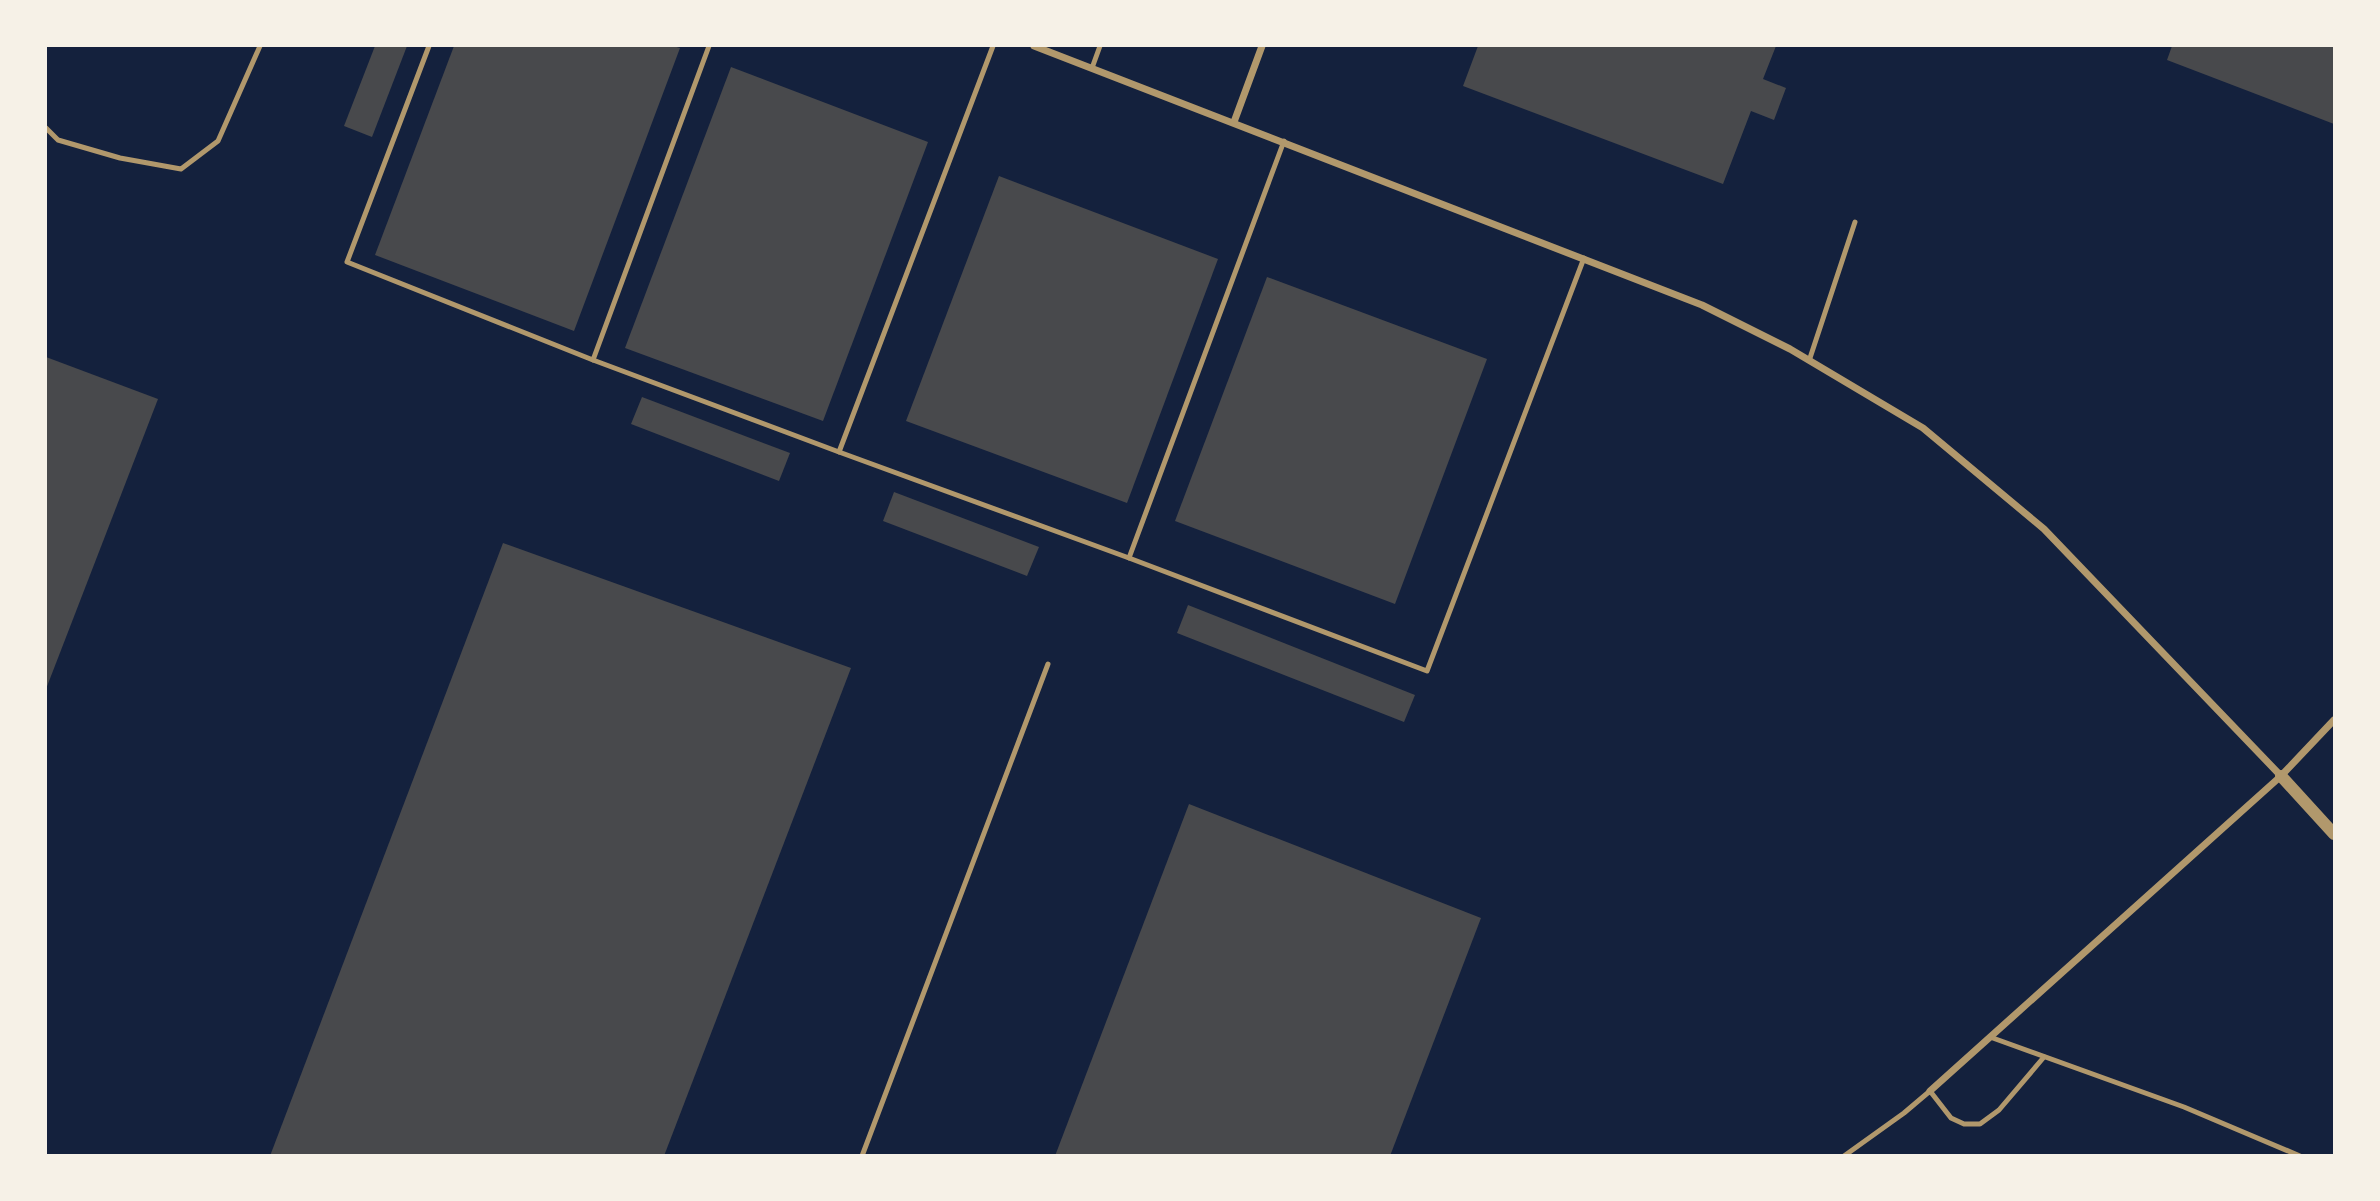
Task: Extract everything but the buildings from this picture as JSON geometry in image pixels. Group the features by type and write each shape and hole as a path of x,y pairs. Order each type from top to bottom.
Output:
{"street":[{"path":"1034,46 1702,305 1809,360 1923,428 2044,529 2334,834"},
{"path":"1234,122 1262,46"},
{"path":"1930,1091 2281,776 2334,720"}],"lane":[{"path":"46,128 58,140 71,144 120,158 181,169 218,141 260,46"},
{"path":"429,46 347,262 593,360 1427,671 1584,258"},
{"path":"593,360 709,46"},
{"path":"839,452 993,46"},
{"path":"1092,68 1100,46"},
{"path":"1129,558 1284,141"},
{"path":"1809,360 1854,222"},
{"path":"862,1156 1048,664"},
{"path":"1990,1037 2184,1107 2300,1156"},
{"path":"1844,1156 1930,1091 1951,1118 1964,1124 1980,1125 2000,1110 2044,1057"}]}
